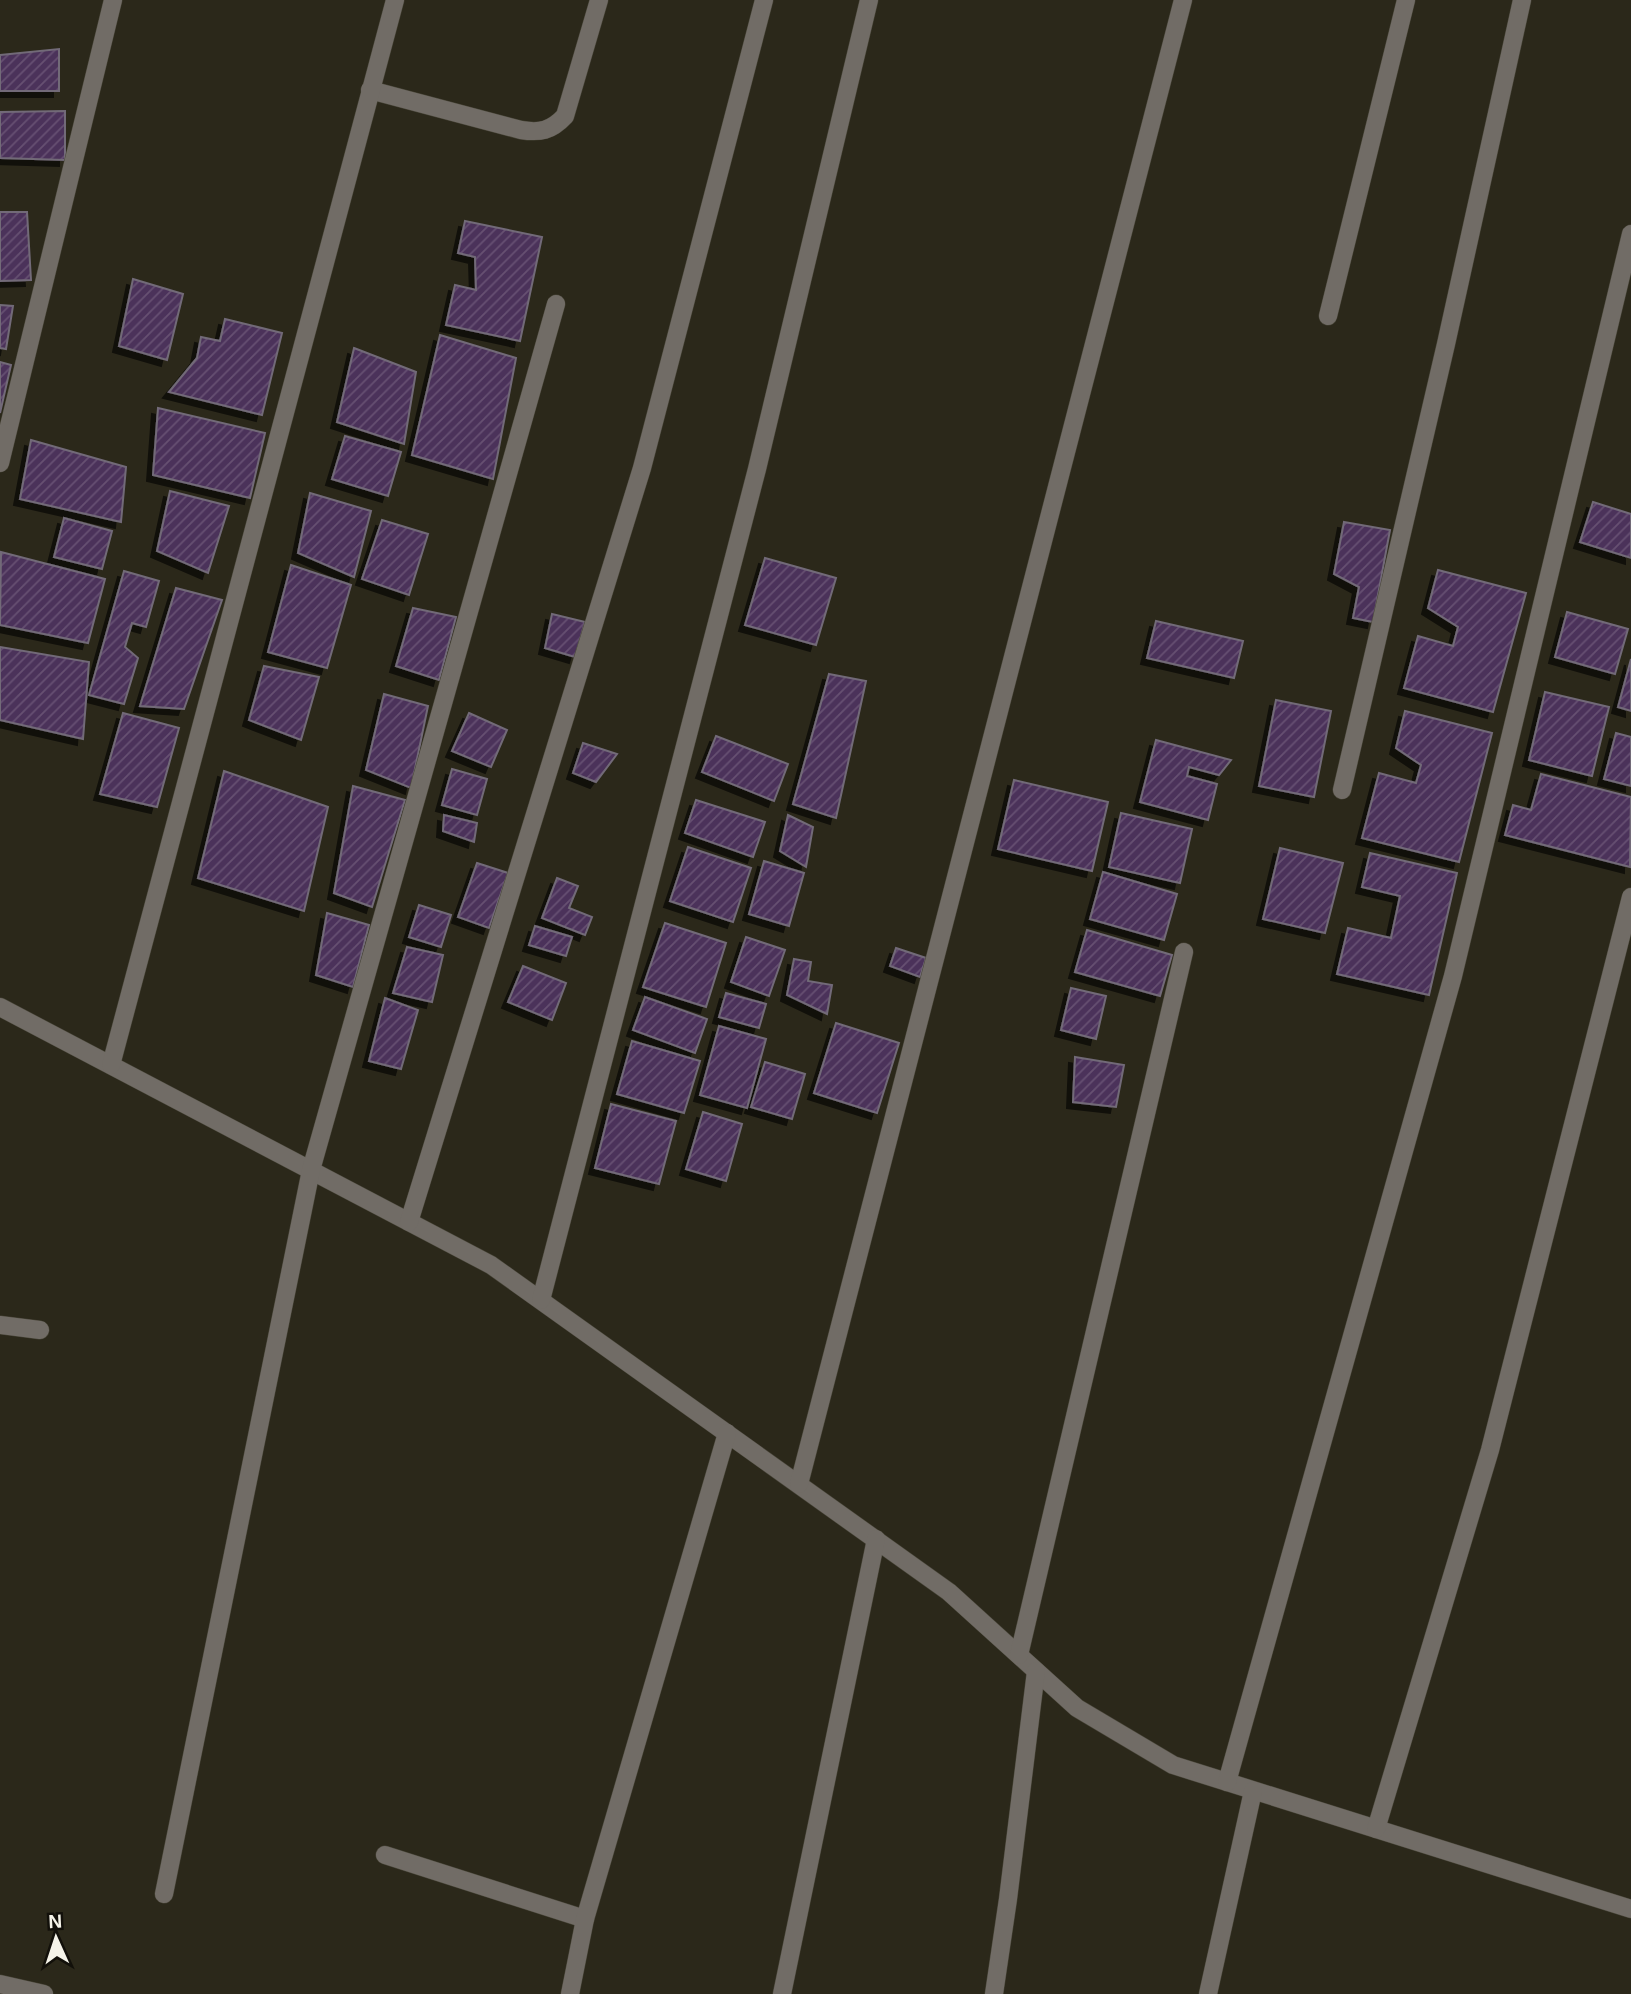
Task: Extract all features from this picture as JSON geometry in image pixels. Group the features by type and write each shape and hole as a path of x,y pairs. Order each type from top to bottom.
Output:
{"street":[{"path":"0,463 113,0"},
{"path":"111,1065 395,0"},
{"path":"370,90 521,130 545,131 555,127 565,116 600,0"},
{"path":"409,1222 642,468 764,0"},
{"path":"541,1300 757,469 869,0"},
{"path":"799,1484 1184,0"},
{"path":"1328,316 1406,0"},
{"path":"1342,790 1446,344 1522,0"},
{"path":"1227,1782 1453,976 1631,234"},
{"path":"164,1894 311,1170 556,303"},
{"path":"1376,1829 1490,1450 1628,920 1631,897"},
{"path":"1019,1655 1184,952"},
{"path":"0,1007 491,1265 949,1592 1077,1708 1173,1765 1631,1909"},
{"path":"0,1325 40,1330"},
{"path":"570,1994 585,1919 727,1433"},
{"path":"782,1994 876,1539"},
{"path":"994,1994 1036,1671"},
{"path":"1208,1994 1253,1791"},
{"path":"384,1855 585,1919"},
{"path":"0,1985 44,1994"}],"building":[{"path":"59,49 59,91 0,91 0,55"},
{"path":"65,111 65,160 0,158 0,112"},
{"path":"0,212 27,212 31,280 0,281"},
{"path":"465,221 542,237 520,341 446,325 455,285 476,290 475,257 458,253"},
{"path":"133,279 183,294 167,360 119,346"},
{"path":"0,305 13,306 6,349 0,348"},
{"path":"225,319 282,333 262,415 169,392 197,358 201,337 220,341"},
{"path":"440,335 516,358 493,479 412,455"},
{"path":"354,348 416,372 404,444 337,422"},
{"path":"0,362 11,365 0,413"},
{"path":"158,408 265,433 250,498 153,475"},
{"path":"345,436 401,452 388,496 332,479"},
{"path":"31,440 126,467 121,522 20,499"},
{"path":"170,491 229,506 208,573 157,551"},
{"path":"310,493 371,511 354,577 298,553"},
{"path":"1593,502 1631,514 1631,558 1580,542"},
{"path":"64,518 112,531 102,569 54,557"},
{"path":"382,520 428,534 409,595 362,579"},
{"path":"1344,522 1390,530 1373,622 1353,618 1359,587 1334,574"},
{"path":"1,552 105,579 88,643 0,625"},
{"path":"765,558 836,578 816,645 745,625"},
{"path":"291,565 351,585 327,668 268,652"},
{"path":"1438,570 1526,593 1493,712 1404,688 1418,636 1453,646 1458,627 1428,608"},
{"path":"124,571 159,581 146,627 132,623 125,647 138,658 124,704 89,695"},
{"path":"176,588 222,600 184,709 140,706"},
{"path":"413,608 456,617 439,680 396,666"},
{"path":"1567,612 1628,629 1615,674 1555,657"},
{"path":"552,614 585,622 575,657 545,648"},
{"path":"1156,621 1243,641 1234,678 1147,658"},
{"path":"0,647 89,662 83,739 0,720"},
{"path":"1631,659 1631,711 1618,707"},
{"path":"264,666 319,677 301,740 249,720"},
{"path":"829,674 866,681 836,818 793,804"},
{"path":"1545,692 1609,707 1592,776 1529,760"},
{"path":"384,694 428,706 411,788 366,770"},
{"path":"1276,700 1331,711 1314,797 1259,786"},
{"path":"1405,711 1492,733 1459,862 1362,838 1379,773 1416,783 1421,765 1396,748"},
{"path":"123,713 179,728 157,807 100,794"},
{"path":"469,713 507,730 491,767 452,751"},
{"path":"1616,733 1631,737 1631,786 1604,779"},
{"path":"716,736 788,764 774,801 702,772"},
{"path":"1156,740 1231,760 1219,775 1189,767 1187,776 1217,784 1208,820 1140,802"},
{"path":"583,743 617,754 596,782 573,773"},
{"path":"452,769 487,779 477,815 442,805"},
{"path":"224,771 328,807 304,911 198,878"},
{"path":"1541,774 1631,797 1630,867 1505,835 1513,805 1531,810"},
{"path":"1014,780 1108,802 1092,871 998,849"},
{"path":"353,786 405,800 372,907 334,893"},
{"path":"696,800 765,822 753,857 685,833"},
{"path":"1121,813 1192,829 1180,883 1109,867"},
{"path":"444,815 477,823 474,842 443,831"},
{"path":"788,815 813,827 806,867 780,851"},
{"path":"688,847 751,868 733,922 670,901"},
{"path":"1280,848 1343,863 1325,933 1263,919"},
{"path":"1370,853 1457,873 1429,995 1337,974 1348,928 1391,938 1400,896 1362,887"},
{"path":"764,861 804,873 789,926 749,914"},
{"path":"477,863 508,873 489,928 458,917"},
{"path":"1103,872 1177,894 1164,940 1090,919"},
{"path":"557,878 578,886 569,908 592,917 585,935 542,918"},
{"path":"419,905 451,915 441,947 409,937"},
{"path":"327,913 369,925 353,987 316,975"},
{"path":"665,923 726,943 706,1007 643,987"},
{"path":"535,926 572,937 566,956 529,945"},
{"path":"1087,930 1172,955 1160,996 1075,972"},
{"path":"746,937 785,950 769,996 731,982"},
{"path":"407,947 443,955 432,1002 393,993"},
{"path":"896,948 926,958 920,977 890,966"},
{"path":"794,959 811,962 808,981 832,985 827,1014 787,995"},
{"path":"523,966 566,983 552,1020 508,1002"},
{"path":"1071,988 1106,996 1096,1039 1061,1030"},
{"path":"726,993 766,1004 759,1028 719,1017"},
{"path":"645,997 707,1019 695,1053 633,1030"},
{"path":"385,998 418,1010 401,1069 369,1061"},
{"path":"836,1023 899,1043 877,1113 814,1093"},
{"path":"719,1026 766,1039 747,1108 700,1095"},
{"path":"632,1041 700,1061 684,1113 617,1094"},
{"path":"1075,1057 1124,1065 1116,1107 1073,1102"},
{"path":"765,1062 805,1074 792,1119 751,1107"},
{"path":"611,1104 676,1121 659,1184 595,1168"},
{"path":"703,1112 742,1124 726,1181 686,1169"}]}
